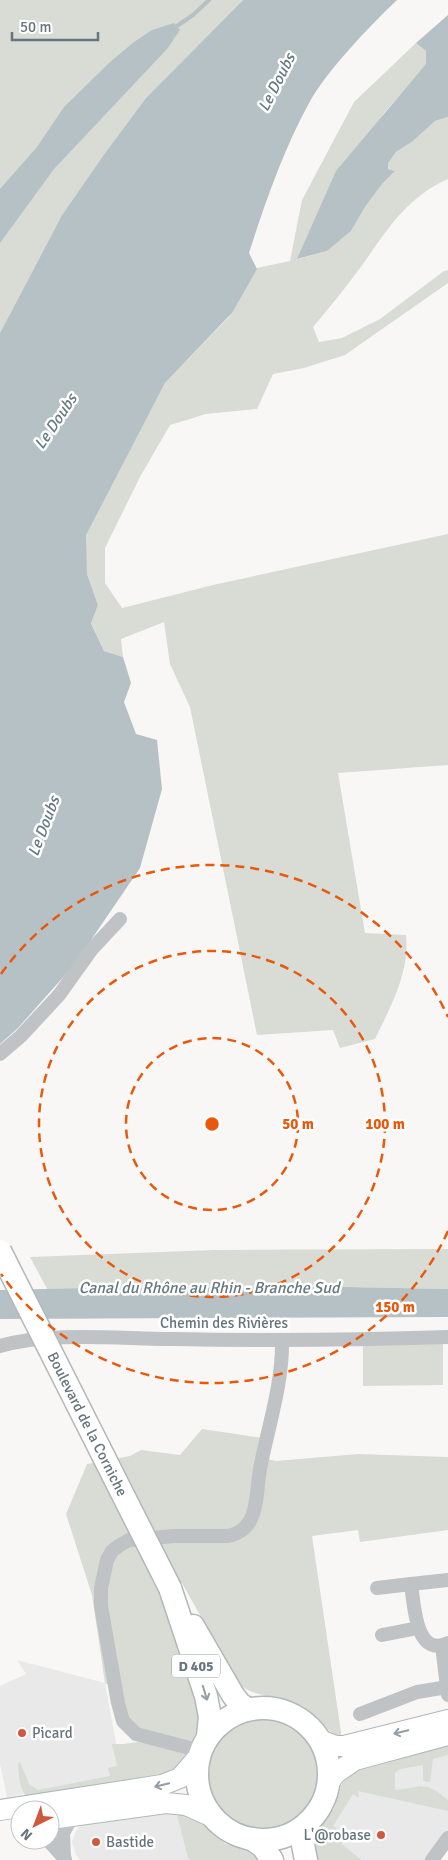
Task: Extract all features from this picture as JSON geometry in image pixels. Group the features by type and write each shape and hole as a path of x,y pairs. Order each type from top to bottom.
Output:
{"main road":[{"name":"Boulevard de la Corniche","path":"0,1251 172,1593 233,1695 240,1704 248,1709"},
{"name":"Boulevard de la Corniche","path":"172,1593 209,1710 210,1717 203,1748"},
{"path":"60,1807 162,1785 180,1778 219,1724 228,1717 248,1709 273,1708 289,1713 310,1727 320,1740 328,1760 329,1782 323,1802 308,1822 295,1832 268,1840 252,1839 233,1833 213,1817 186,1805 166,1803 60,1818"},
{"path":"320,1740 336,1746 344,1746 448,1720"},
{"path":"329,1782 343,1767 355,1760 448,1734"},
{"path":"203,1748 197,1770 198,1784 202,1798 213,1817"},
{"path":"306,1860 303,1845 308,1822"},
{"path":"252,1839 262,1847 272,1860"}],"street":[{"path":"0,1054 21,1036 59,995 92,949 120,919"},
{"name":"Chemin des Rivières","path":"0,1346 16,1342 77,1338 282,1340 448,1338"},
{"path":"203,1748 136,1734 123,1721 118,1703 102,1606 101,1588 104,1570 112,1551 120,1544 129,1540 174,1536 228,1536 236,1534 247,1526 254,1508 281,1368 282,1340"},
{"path":"377,1588 448,1580"},
{"path":"360,1714 417,1692 448,1690 445,1644 436,1646 427,1641 418,1628 411,1584"},
{"path":"382,1635 418,1628"},
{"path":"64,1859 63,1833 72,1817"},
{"path":"432,1860 448,1838"}],"shaded area":[{"path":"0,0 243,0 146,98 105,153 62,215 0,333"},
{"path":"416,43 426,51 427,64 384,113 298,259 327,251 351,231 365,207 382,184 395,171 388,169 388,162 396,152 413,141 435,121 448,117 448,179 434,186 409,205 313,327 319,342 342,338 380,319 444,271 448,270 448,283 345,355 304,368 273,374 257,409 206,414 170,425 140,477 105,548 105,583 122,608 213,585 448,534 448,765 338,773 365,933 406,935 405,962 402,975 375,1039 340,1048 333,1030 257,1035 190,707 170,664 164,622 121,639 123,657 104,651 91,622 98,605 87,574 85,535 165,383 230,316 257,268 290,261 302,200 354,102"},
{"path":"448,1249 448,1289 348,1287 47,1289 30,1257 214,1250"},
{"path":"443,1343 443,1385 363,1386 363,1344"},
{"path":"202,1429 262,1438 258,1457 276,1461 358,1454 448,1457 448,1530 360,1542 358,1530 312,1536 342,1739 331,1732 306,1708 292,1702 252,1692 238,1683 182,1583 151,1578 164,1605 196,1698 200,1725 191,1742 145,1733 128,1719 119,1690 105,1683 92,1595 66,1514 87,1464 130,1456 141,1450 180,1455"},
{"path":"17,1660 105,1683 122,1776 7,1797 0,1764 0,1686 26,1674"},
{"path":"263,1714 275,1715 286,1719 296,1724 305,1732 313,1741 318,1751 322,1762 322,1786 318,1797 313,1807 305,1816 296,1824 286,1829 275,1833 263,1834 251,1833 240,1829 230,1824 221,1816 213,1807 208,1797 204,1786 203,1774 204,1762 208,1751 213,1741 221,1732 230,1724 240,1719 251,1715"},
{"path":"137,1742 155,1744 187,1754 175,1770 168,1774 27,1797 22,1790 18,1764 20,1762 29,1784 38,1790 110,1776 108,1768 117,1766 112,1744"},
{"path":"448,1746 448,1755 433,1759 430,1782 423,1781 423,1765 400,1769 395,1773 395,1790 422,1786 433,1789 448,1800 448,1811 358,1791 359,1798 353,1794 333,1826 340,1831 333,1836 336,1840 342,1836 342,1844 361,1860 314,1860 311,1841 334,1809 343,1780 348,1774 361,1768"},
{"path":"448,1754 448,1831 427,1860 324,1860 324,1840 361,1775"},
{"path":"176,1811 196,1818 226,1844 246,1850 260,1860 191,1860 188,1858"},
{"path":"171,1812 245,1860 79,1860 75,1852 72,1842 75,1833 82,1823"}],"water":[{"name":"Le Doubs","path":"243,0 397,0 361,36 337,64 308,105 290,140 261,215 249,253 257,269 232,313 165,383 86,535 87,574 98,605 91,623 104,651 123,657 131,683 124,702 136,734 157,740 162,789 140,868 74,965 18,1028 0,1044 0,333 62,215 105,153 146,98"},
{"path":"448,15 448,117 435,121 413,141 396,152 388,163 388,169 395,171 382,184 365,207 351,231 327,251 297,259 336,171 426,64 426,51 416,43"},
{"path":"174,23 180,30 167,49 54,169 0,243 0,189 37,147 64,107 109,63 134,42 152,30"},
{"path":"348,1287 448,1289 448,1317 0,1319 0,1290"}],"waterway":[{"path":"177,26 193,15 209,0"}],"place":[{"name":"Picard","path":"22,1733"},
{"name":"L'@robase","path":"381,1835"},
{"name":"Bastide","path":"96,1842"}],"water label":[{"name":"Canal du Rhône au Rhin - Branche Sud","path":"209,1287"}]}
